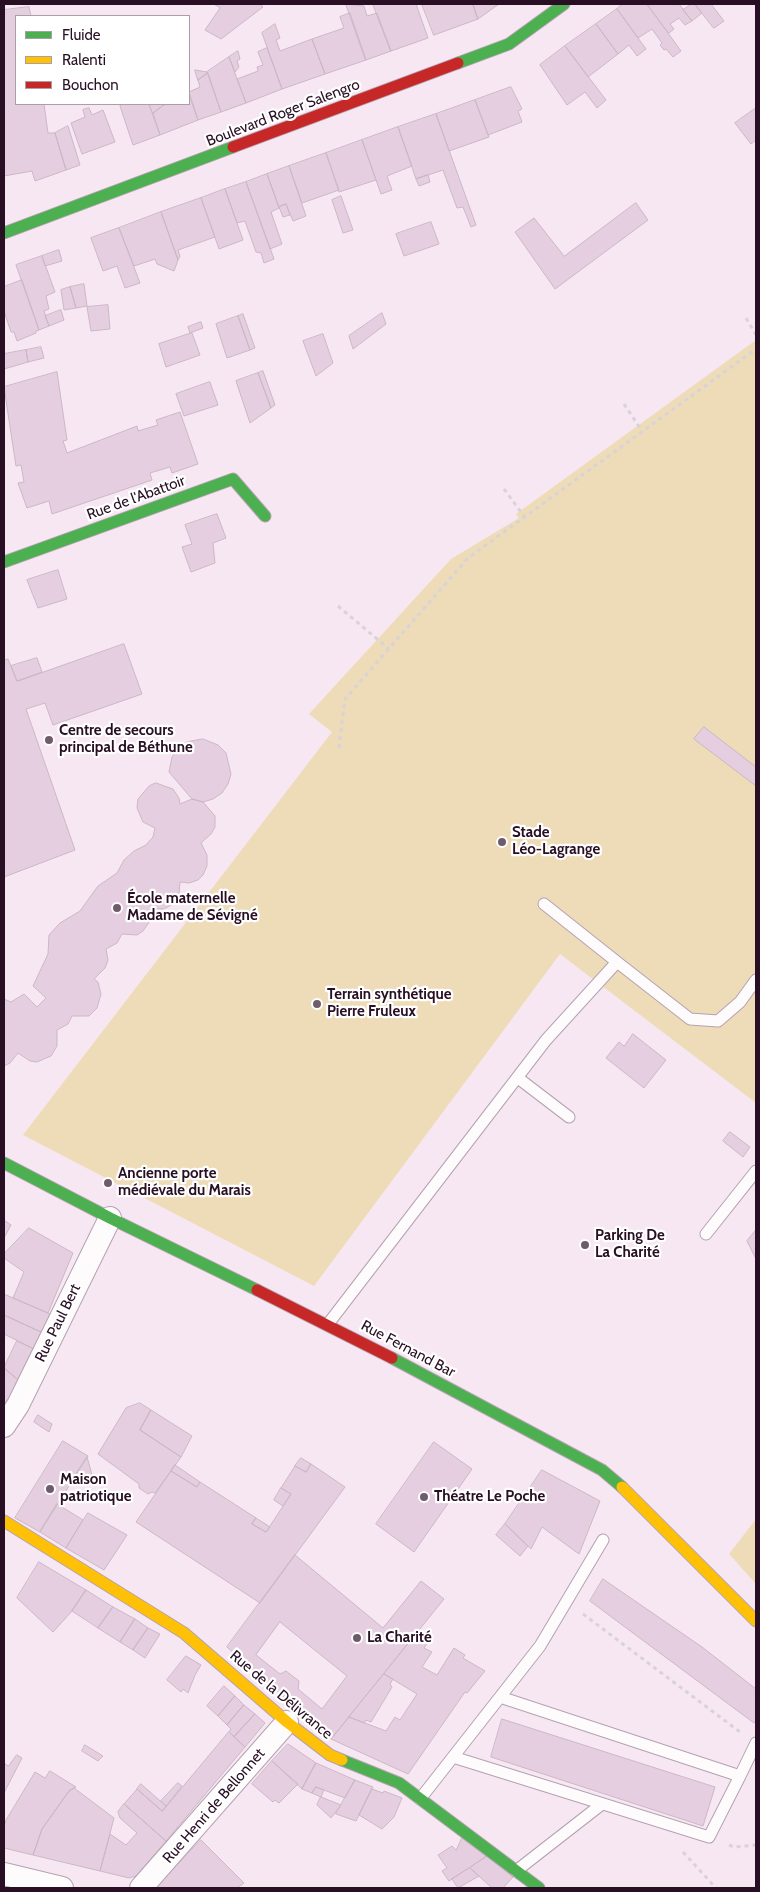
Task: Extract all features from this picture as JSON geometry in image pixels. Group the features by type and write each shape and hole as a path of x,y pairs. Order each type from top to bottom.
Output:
{"street":[{"name":"Boulevard Roger Salengro","path":"4,233 509,44 564,4"},
{"name":"Rue de l'Abattoir","path":"4,562 233,479 265,516"},
{"name":"Rue Fernand Bar","path":"4,1163 110,1218 328,1324 602,1470 633,1496 756,1621"},
{"name":"Rue Paul Bert","path":"4,1426 18,1405 110,1218"},
{"name":"Rue de la Délivrance","path":"4,1521 184,1633 287,1722 330,1755 399,1784 539,1888"},
{"name":"Rue Henri de Bellonnet","path":"141,1888 287,1722"},
{"path":"4,1874 62,1888"}],"lane":[{"path":"544,904 690,1019 718,1021 740,1002 756,980"},
{"path":"328,1324 546,1040 616,962"},
{"path":"518,1078 568,1117"},
{"path":"706,1234 756,1171"},
{"path":"420,1799 540,1646 603,1540"},
{"path":"500,1697 740,1776"},
{"path":"453,1757 710,1837 756,1744"},
{"path":"516,1872 602,1804"}],"path":[{"path":"746,318 756,335"},
{"path":"339,748 345,699 468,558 756,349"},
{"path":"624,404 642,431"},
{"path":"504,489 524,516"},
{"path":"338,606 389,649"},
{"path":"566,1602 756,1744"},
{"path":"710,1837 734,1847 756,1845"}],"shaded area":[{"name":"Stade Léo-Lagrange","path":"756,340 756,1103 560,954 314,1286 23,1135 332,732 309,714 451,559 519,518 516,514"},
{"path":"756,1519 756,1584 729,1554"}],"building":[{"path":"214,4 260,4 263,7 221,39 205,30 220,8"},
{"path":"346,4 364,6 367,16 377,13 391,51 366,60"},
{"path":"373,4 416,4 428,38 391,51"},
{"path":"422,4 473,4 478,19 434,35"},
{"path":"473,4 499,4 478,19"},
{"path":"623,4 647,4 681,51 673,57 660,45 662,43 652,29 638,38 617,9"},
{"path":"647,4 679,4 692,21 685,25 679,18 670,24 674,29 669,33"},
{"path":"695,4 702,13 692,21 683,10"},
{"path":"695,4 711,4 724,21 714,28"},
{"path":"29,7 31,15 15,15 15,105 44,105 48,133 55,133 66,170 35,181 32,171 4,176 4,10"},
{"path":"617,9 646,49 637,56 629,45 618,54 596,24"},
{"path":"350,13 366,60 325,74 312,39 344,28 340,17"},
{"path":"275,24 280,38 276,40 280,51 312,39 325,74 282,89 262,33"},
{"path":"596,24 618,54 588,77 565,46"},
{"path":"565,46 606,100 597,108 585,92 567,105 540,65"},
{"path":"267,48 282,89 246,103 237,79 258,71 257,67 263,65 258,52"},
{"path":"238,51 240,59 237,61 239,67 235,72 229,57"},
{"path":"229,57 246,103 221,112 207,72"},
{"path":"195,70 207,72 208,73 198,80"},
{"path":"208,73 221,112 198,120 190,92 200,87 198,80"},
{"path":"511,87 522,109 518,111 522,122 488,135 475,100"},
{"path":"190,98 198,120 160,135 153,113 164,105 190,105"},
{"path":"475,100 489,137 449,151 436,114"},
{"path":"149,105 160,135 133,145 120,106"},
{"path":"149,105 164,105 153,113"},
{"path":"89,108 92,115 103,110 115,142 82,154 71,123 85,117 83,110"},
{"path":"756,108 756,140 751,144 735,123"},
{"path":"436,114 476,225 471,227 463,207 457,208 443,170 416,179 398,127"},
{"path":"68,126 80,165 66,170 55,133"},
{"path":"398,127 412,166 387,176 392,190 381,194 362,140"},
{"path":"362,140 376,180 339,192 326,153"},
{"path":"326,153 339,190 302,203 289,166"},
{"path":"289,166 306,216 293,221 286,204 279,207 267,174"},
{"path":"267,174 279,208 271,212 282,244 270,249 246,182"},
{"path":"428,175 430,182 419,186 416,179"},
{"path":"246,182 274,259 264,263 261,253 256,252 245,221 237,223 225,189"},
{"path":"225,189 243,240 219,249 201,198"},
{"path":"341,196 353,230 343,233 332,200"},
{"path":"201,198 215,237 178,250 180,256 178,260 161,212"},
{"path":"636,203 648,220 555,289 515,232 534,218 564,256"},
{"path":"286,204 290,215 283,217 279,207"},
{"path":"161,212 178,260 174,271 157,264 155,259 134,266 119,228"},
{"path":"431,222 439,244 404,256 396,234"},
{"path":"119,228 140,283 125,288 117,266 103,271 91,238"},
{"path":"59,250 62,261 45,266 42,256"},
{"path":"42,256 55,292 46,296 49,309 44,311 49,326 39,330 16,265"},
{"path":"22,280 39,330 17,341 14,332 11,332 4,311 4,287"},
{"path":"84,284 87,306 76,308 70,287"},
{"path":"70,287 76,308 64,310 61,290"},
{"path":"108,305 110,329 91,331 87,307"},
{"path":"61,310 64,320 49,326 45,316"},
{"path":"382,313 386,324 353,349 349,336"},
{"path":"243,314 255,348 250,350 238,316"},
{"path":"238,316 250,350 227,358 216,324"},
{"path":"201,322 203,328 190,333 188,327"},
{"path":"192,333 200,355 166,367 159,344"},
{"path":"323,334 333,363 316,376 303,341"},
{"path":"41,347 44,358 28,362 26,350"},
{"path":"26,350 28,362 4,369 4,354"},
{"path":"263,371 275,405 271,408 258,373"},
{"path":"57,372 67,440 63,441 67,453 137,426 138,431 158,425 156,420 180,412 198,464 172,473 170,467 150,473 152,480 52,514 49,501 27,508 18,483 24,482 21,465 16,466 4,387"},
{"path":"258,373 271,408 250,423 236,381"},
{"path":"210,382 218,405 184,416 176,394"},
{"path":"217,514 226,538 213,543 215,563 191,572 182,547 192,544 185,525"},
{"path":"58,570 67,599 38,608 27,580"},
{"path":"124,644 142,694 53,725 45,703 26,709 75,850 4,877 4,660 8,659 17,681"},
{"path":"37,658 42,672 17,681 11,666"},
{"path":"704,727 756,767 756,786 694,739"},
{"path":"203,739 218,745 226,753 231,774 228,784 222,793 213,799 203,802 192,799 169,772 172,757 178,748 187,742"},
{"path":"156,783 173,789 179,798 180,804 192,799 203,802 215,816 215,827 211,834 201,843 207,855 207,866 203,875 198,880 189,883 180,882 179,894 173,904 164,909 153,909 152,918 143,931 137,935 122,934 117,943 106,949 108,960 105,968 94,979 98,982 101,994 97,1008 89,1016 72,1016 68,1024 57,1030 57,1046 51,1056 37,1062 30,1061 18,1053 10,1063 4,1066 4,999 11,1002 24,994 37,1007 46,998 33,986 48,954 49,935 60,923 80,911 98,886 117,873 124,860 134,851 146,845 153,837 155,828 143,822 137,808 138,799 149,786"},
{"path":"633,1034 666,1060 644,1088 606,1058 619,1042 624,1046"},
{"path":"730,1132 750,1147 743,1157 723,1141"},
{"path":"4,1220 11,1225 4,1238"},
{"path":"29,1228 73,1253 48,1313 13,1298 24,1272 4,1258 4,1254"},
{"path":"756,1230 756,1259 747,1241"},
{"path":"4,1294 50,1314 43,1333 4,1315"},
{"path":"4,1315 43,1333 36,1350 4,1334"},
{"path":"17,1341 36,1350 23,1384 4,1368"},
{"path":"4,1368 23,1384 4,1406"},
{"path":"140,1403 151,1410 140,1430 181,1457 155,1493 148,1494 139,1488 139,1484 98,1454 126,1408"},
{"path":"151,1410 192,1436 181,1457 140,1430"},
{"path":"38,1415 52,1424 49,1432 34,1422"},
{"name":"Maison patriotique","path":"63,1441 88,1456 40,1532 15,1518"},
{"name":"Théatre Le Poche","path":"434,1442 472,1469 414,1552 376,1524"},
{"path":"87,1457 95,1485 76,1474"},
{"path":"301,1458 311,1464 306,1472 295,1466"},
{"path":"311,1464 345,1487 260,1603 136,1522 171,1471 197,1487 200,1482 256,1518 252,1524 266,1532 291,1494 281,1488 295,1466 306,1472"},
{"path":"175,1465 200,1482 197,1487 171,1471"},
{"path":"542,1470 600,1501 579,1554 542,1527 531,1549 505,1524"},
{"path":"281,1488 291,1494 283,1506 274,1500"},
{"path":"57,1504 83,1520 66,1548 40,1532"},
{"path":"88,1513 127,1535 104,1570 66,1548"},
{"path":"256,1518 270,1527 266,1532 252,1524"},
{"path":"505,1524 528,1546 520,1556 496,1535"},
{"name":"La Charité","path":"295,1555 383,1628 421,1581 444,1599 331,1739 227,1647","holes":["280,1622 347,1676 322,1709 298,1689 299,1681 286,1671 280,1674 256,1655"]},
{"path":"39,1562 86,1590 72,1611 53,1632 17,1598"},
{"path":"603,1579 702,1647 756,1689 756,1721 754,1723 590,1601"},
{"path":"86,1590 113,1607 98,1628 72,1611"},
{"path":"113,1607 135,1619 120,1642 98,1628"},
{"path":"135,1619 148,1628 133,1650 120,1642"},
{"path":"148,1628 160,1634 145,1658 133,1650"},
{"path":"419,1630 431,1637 424,1648 432,1652 422,1667 437,1675 454,1648 465,1655 463,1658 485,1671 467,1693 465,1692 408,1774 331,1739 349,1717 386,1731 395,1717 400,1720 417,1694 384,1674"},
{"path":"186,1656 201,1665 188,1693 183,1689 181,1692 167,1680"},
{"path":"384,1674 393,1679 390,1684 392,1687 371,1722 366,1720 364,1723 349,1717"},
{"path":"224,1686 235,1696 218,1716 207,1706"},
{"path":"235,1696 244,1705 227,1725 218,1716"},
{"path":"244,1705 255,1714 234,1737 229,1732 231,1729 227,1725"},
{"path":"255,1714 265,1723 245,1747 234,1737"},
{"path":"502,1719 715,1787 703,1826 491,1757"},
{"path":"229,1732 245,1747 166,1841 124,1804 137,1789 162,1811"},
{"path":"288,1744 316,1763 302,1789 272,1761"},
{"path":"85,1745 103,1756 98,1761 82,1751"},
{"path":"17,1755 22,1758 4,1793 4,1763 8,1766"},
{"path":"272,1761 298,1784 279,1803 275,1800 273,1802 252,1784"},
{"path":"316,1763 355,1780 345,1798 316,1787 312,1793 302,1789"},
{"path":"50,1771 76,1787 69,1791 42,1829 33,1855 4,1848 4,1826 6,1820 35,1772 45,1778"},
{"path":"355,1780 373,1787 356,1821 336,1814"},
{"path":"178,1783 182,1786 166,1806 161,1801"},
{"path":"141,1784 166,1806 162,1811 137,1789"},
{"path":"316,1787 324,1790 321,1797 312,1793"},
{"path":"74,1788 114,1818 100,1871 33,1855 42,1829 69,1791"},
{"path":"372,1789 383,1793 384,1791 402,1798 394,1817 382,1829 359,1815"},
{"path":"321,1797 341,1805 331,1818 317,1805"},
{"path":"124,1804 166,1841 136,1876 129,1878 100,1871 110,1834 126,1845 137,1833 120,1818 118,1812"},
{"path":"462,1838 487,1856 449,1881 442,1871 447,1868 438,1855 452,1846 456,1850"},
{"path":"201,1840 244,1883 237,1888 156,1888"},
{"path":"487,1856 513,1877 503,1888 492,1888 470,1868"},
{"path":"470,1868 479,1876 458,1888 452,1879"}],"traffic: fast":[{"path":"458,63 509,44 564,4"},
{"path":"4,233 233,147"},
{"path":"4,562 233,479 265,516"},
{"path":"4,1163 110,1218 257,1290"},
{"path":"392,1358 602,1470 622,1487"},
{"path":"342,1760 399,1783 539,1888"}],"traffic: slow":[{"path":"622,1487 756,1621"},
{"path":"4,1521 184,1633 287,1722 330,1755 342,1760"}],"traffic: jam":[{"path":"233,147 458,63"},
{"path":"257,1290 392,1358"}],"place":[{"name":"Centre de secours principal de Béthune","path":"49,740"},
{"name":"Stade Léo-Lagrange","path":"502,842"},
{"name":"École maternelle Madame de Sévigné","path":"117,908"},
{"name":"Terrain synthétique Pierre Fruleux","path":"317,1004"},
{"name":"Ancienne porte médiévale du Marais","path":"108,1183"},
{"name":"Parking De La Charité","path":"585,1245"},
{"name":"Maison patriotique","path":"50,1489"},
{"name":"Théatre Le Poche","path":"424,1497"},
{"name":"La Charité","path":"357,1638"}]}
